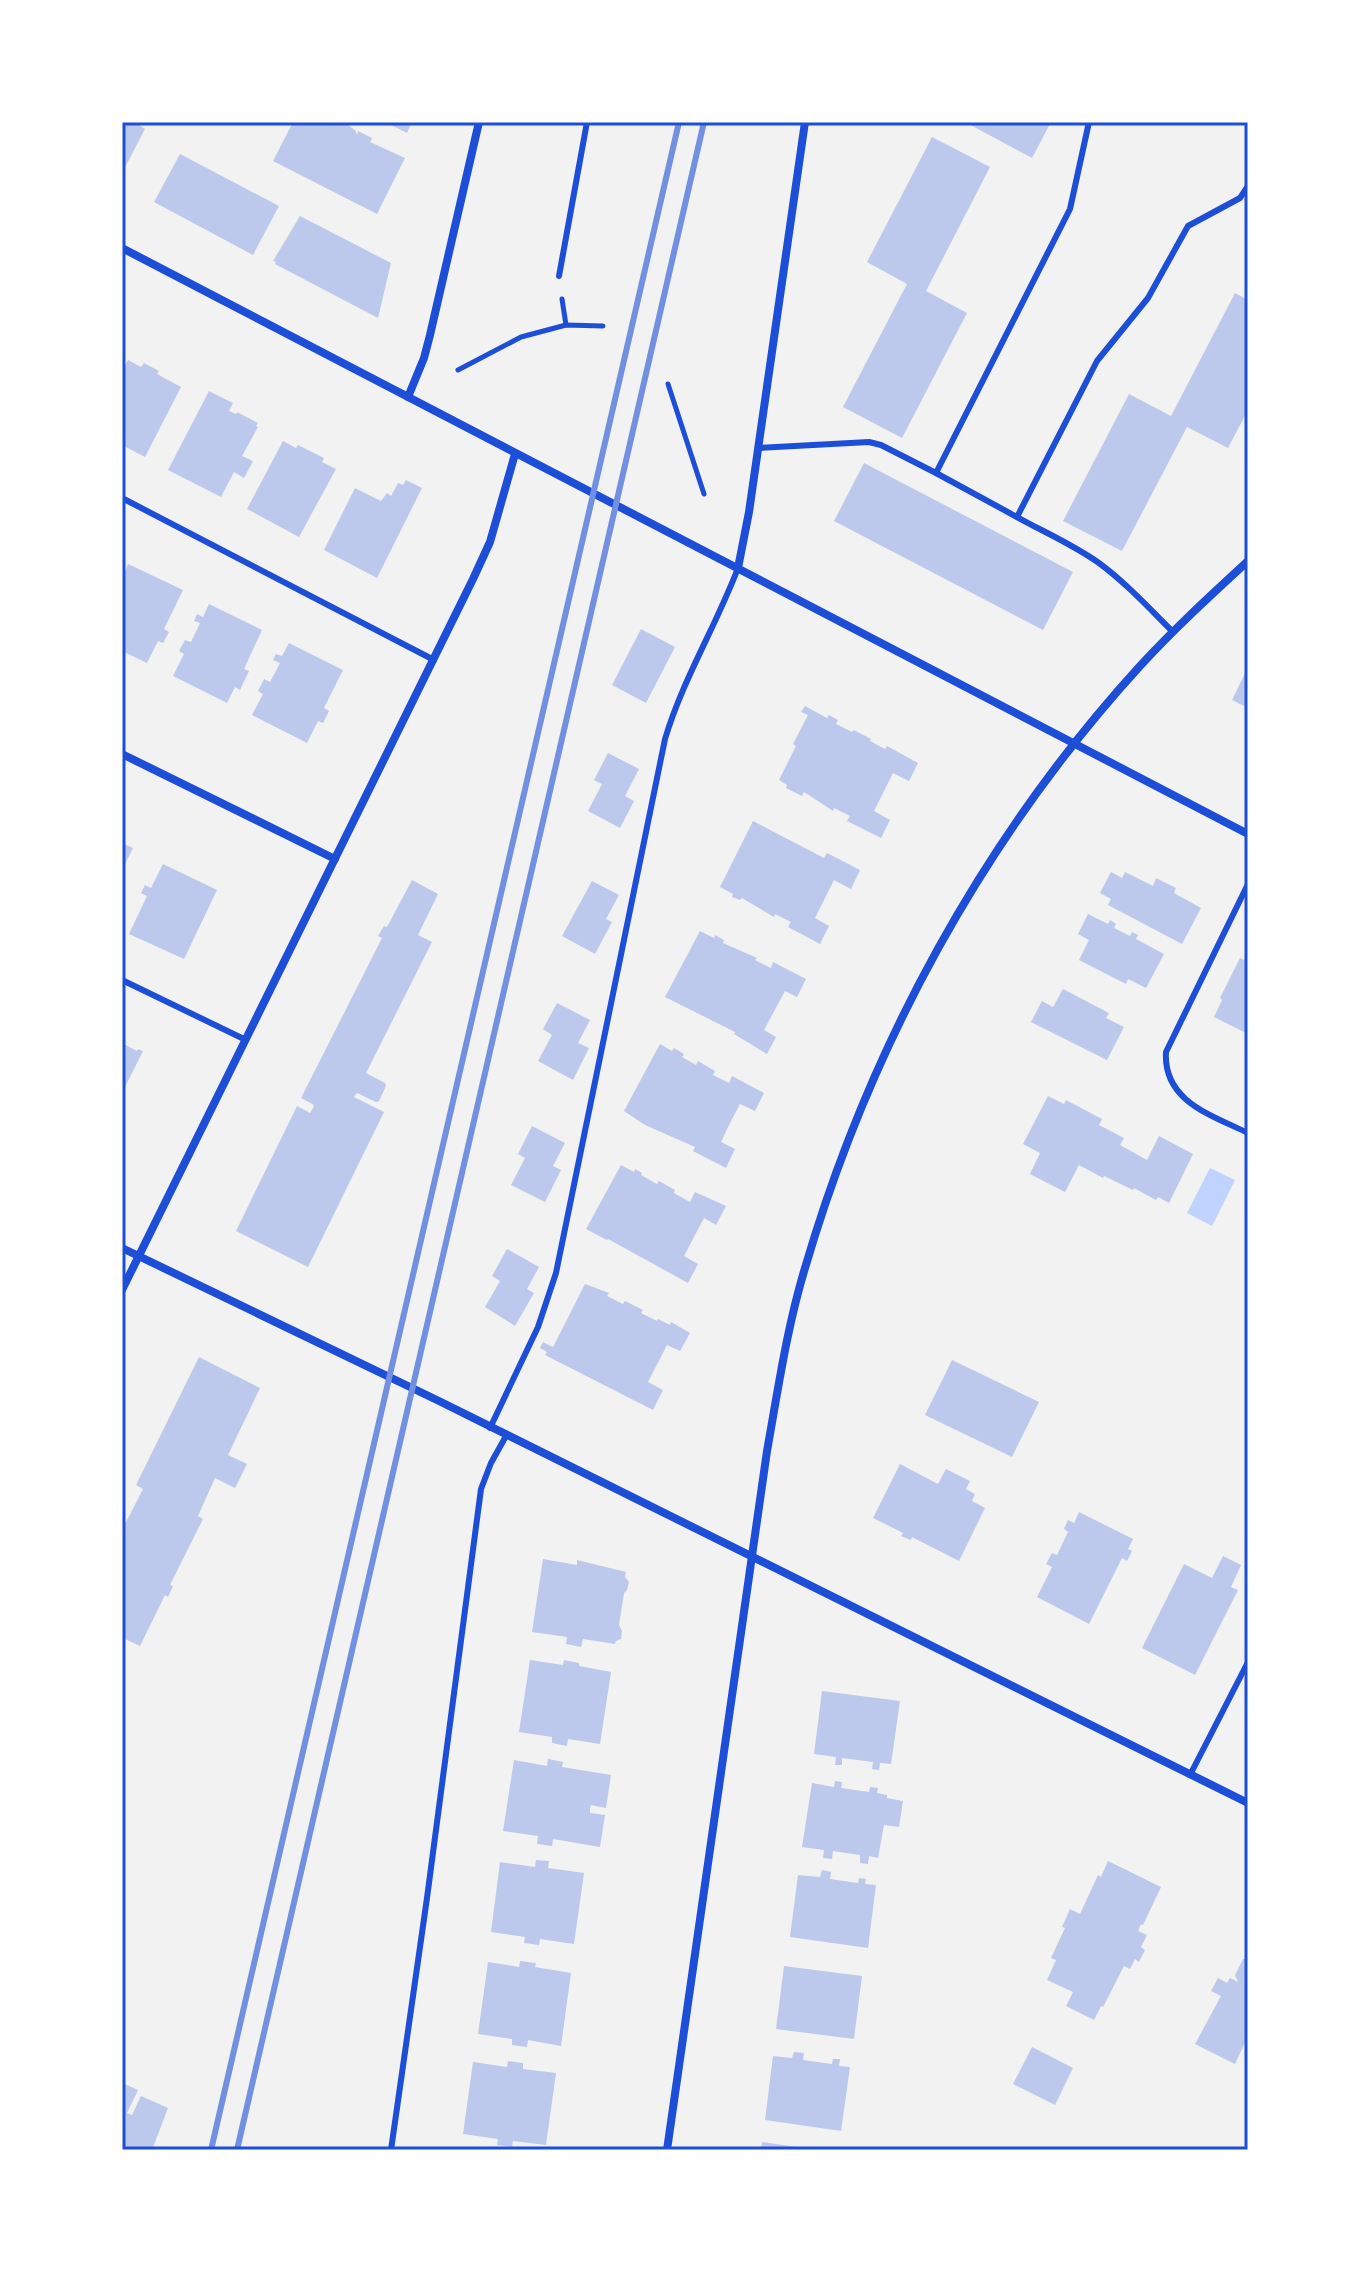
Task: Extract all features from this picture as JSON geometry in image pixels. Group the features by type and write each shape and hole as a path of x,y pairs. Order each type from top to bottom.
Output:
{"street":[{"path":"408,397 430,335 479,122"},
{"path":"738,568 805,122"},
{"path":"122,248 1248,834"},
{"path":"122,1290 490,542 515,454"},
{"path":"667,2150 750,1556 780,1377 803,1271 830,1187 864,1097 902,1017 954,920 1027,807 1139,668 1248,561"},
{"path":"122,754 335,859"},
{"path":"122,1248 1248,1803"}],"lane":[{"path":"559,276 587,122"},
{"path":"936,473 1070,209 1089,122"},
{"path":"1017,517 1097,361 1148,298 1188,226 1240,198 1248,186"},
{"path":"758,448 869,442 881,445 1079,550 1102,565 1173,632"},
{"path":"122,498 434,660"},
{"path":"490,1428 538,1327 556,1273 665,739 685,683 720,613 738,568"},
{"path":"1248,884 1166,1052 1165,1068 1182,1097 1248,1133"},
{"path":"122,980 246,1040"},
{"path":"391,2150 481,1489 506,1436"},
{"path":"1190,1775 1248,1662"}],"path":[{"path":"458,370 521,337 566,325 603,326"},
{"path":"668,384 704,494"}],"water":[{"path":"1210,1168 1235,1180 1212,1226 1187,1213"}],"building":[{"path":"122,122 134,122 145,129 122,173"},
{"path":"293,122 344,122 357,135 358,131 372,138 370,142 405,158 377,214 273,161"},
{"path":"385,122 412,122 407,133"},
{"path":"965,122 1051,122 1032,158"},
{"path":"932,137 990,167 926,291 967,313 902,438 843,407 907,284 867,262"},
{"path":"180,154 279,206 253,255 154,202"},
{"path":"300,216 391,263 378,318 275,264 273,261"},
{"path":"1235,293 1248,300 1248,410 1228,448 1187,427 1122,551 1063,521 1129,394 1171,416"},
{"path":"128,360 141,367 144,363 181,387 145,457 122,445 122,371"},
{"path":"209,391 233,403 229,411 258,423 242,456 253,461 244,478 234,472 221,497 168,470"},
{"path":"283,441 324,458 322,462 336,469 299,537 247,509"},
{"path":"864,463 1073,572 1043,630 834,521"},
{"path":"406,480 422,488 377,578 324,550 355,488 381,501 387,493 391,496 398,483 403,485"},
{"path":"128,564 183,590 164,629 169,632 163,643 158,641 147,663 122,651 122,578"},
{"path":"209,604 262,630 244,669 249,671 240,690 235,687 227,703 173,676 184,654 179,651 185,640 191,642 200,623 194,621 197,614 203,617"},
{"path":"641,629 675,647 646,703 612,685"},
{"path":"289,643 343,670 324,708 329,711 323,723 318,721 307,743 252,715 263,694 258,691 264,679 270,682 280,663 273,660 276,654 282,656"},
{"path":"1248,667 1248,708 1232,700"},
{"path":"805,706 827,718 829,715 838,720 836,724 918,763 909,781 893,773 874,811 890,820 881,838 847,821 850,816 834,808 833,811 804,792 802,796 786,788 787,785 779,780 808,715 801,712"},
{"path":"608,753 639,769 625,796 634,801 620,828 588,811 602,784 594,780"},
{"path":"753,821 824,858 827,853 860,870 851,889 834,880 815,918 829,926 820,944 788,927 791,922 775,914 774,917 742,898 732,897 733,894 720,887"},
{"path":"122,843 133,848 122,870"},
{"path":"163,864 217,890 184,959 129,934 147,896 141,893 145,885 151,888"},
{"path":"1111,872 1122,878 1125,872 1153,886 1156,878 1176,888 1174,893 1201,908 1182,944 1108,905 1111,899 1100,893"},
{"path":"412,880 438,894 418,935 432,942 366,1073 385,1083 379,1101 357,1093 354,1097 384,1112 308,1267 236,1231 297,1106 310,1113 313,1108 314,1105 301,1098 382,938 378,936 384,926 387,927"},
{"path":"592,881 619,895 606,919 612,922 595,954 562,936"},
{"path":"1088,914 1108,924 1110,920 1116,924 1114,928 1130,936 1132,932 1138,935 1136,939 1164,954 1146,988 1128,979 1126,984 1079,960 1089,940 1078,934"},
{"path":"700,931 714,938 715,935 724,940 723,943 757,958 755,960 771,968 773,962 806,979 797,997 785,991 764,1030 776,1037 767,1054 735,1032 665,997"},
{"path":"1248,951 1248,1034 1214,1017 1240,958 1244,960"},
{"path":"1063,989 1109,1013 1106,1018 1124,1027 1107,1060 1031,1022 1042,1001 1053,1007"},
{"path":"557,1003 590,1020 578,1043 589,1048 573,1080 538,1061 552,1035 543,1029"},
{"path":"122,1043 143,1051 122,1093"},
{"path":"660,1044 672,1051 674,1048 696,1065 698,1061 715,1071 713,1075 729,1083 732,1076 764,1093 755,1111 740,1104 730,1123 721,1142 735,1149 726,1168 693,1151 695,1147 645,1125 624,1111"},
{"path":"1048,1096 1064,1104 1066,1100 1102,1119 1099,1125 1124,1138 1120,1145 1147,1160 1159,1136 1193,1154 1169,1203 1103,1178 1079,1165 1065,1192 1030,1174 1040,1153 1023,1144"},
{"path":"532,1126 565,1143 553,1166 561,1170 545,1202 511,1185 525,1158 518,1154"},
{"path":"621,1165 634,1172 635,1169 657,1184 659,1181 690,1202 695,1192 726,1206 716,1225 704,1218 684,1256 698,1264 688,1283 586,1229"},
{"path":"507,1249 539,1267 527,1289 534,1293 515,1326 485,1307 500,1281 492,1276"},
{"path":"585,1284 609,1293 607,1296 623,1304 625,1301 643,1310 641,1313 657,1321 670,1325 671,1322 690,1333 680,1351 667,1345 648,1382 663,1390 653,1410 545,1355 547,1352 540,1348 543,1342 553,1347"},
{"path":"199,1357 260,1388 228,1455 247,1464 235,1488 215,1478 198,1516 203,1519 170,1585 173,1586 168,1597 165,1595 140,1646 125,1639 122,1645 122,1530 143,1489 136,1485"},
{"path":"952,1360 1039,1402 1012,1457 925,1415"},
{"path":"900,1464 938,1484 946,1469 970,1481 966,1489 975,1494 972,1501 985,1508 959,1561 912,1537 911,1540 901,1536 903,1533 873,1518"},
{"path":"1079,1512 1133,1539 1127,1561 1122,1558 1089,1624 1037,1597 1052,1567 1046,1564 1052,1553 1057,1555 1068,1532 1064,1529 1068,1520 1074,1523"},
{"path":"1223,1556 1241,1565 1231,1587 1238,1590 1195,1675 1142,1648 1184,1564 1212,1578"},
{"path":"543,1559 577,1565 577,1560 626,1572 629,1582 619,1625 621,1639 615,1644 583,1639 581,1647 566,1644 567,1637 532,1632"},
{"path":"530,1660 563,1665 564,1660 611,1672 600,1744 568,1739 567,1746 552,1743 552,1737 519,1732"},
{"path":"822,1691 900,1701 891,1764 880,1763 879,1770 872,1769 873,1762 842,1758 842,1765 835,1765 836,1757 814,1754"},
{"path":"548,1759 563,1762 562,1767 611,1775 606,1808 591,1805 590,1808 590,1813 605,1815 600,1847 553,1839 552,1846 537,1844 538,1836 503,1831 514,1760 547,1766"},
{"path":"835,1781 842,1782 841,1788 869,1792 870,1787 878,1788 877,1793 903,1801 899,1827 884,1825 878,1858 869,1856 868,1864 860,1863 860,1855 833,1851 832,1859 823,1858 824,1850 802,1847 812,1783 834,1787"},
{"path":"536,1860 549,1861 548,1868 584,1873 574,1944 540,1939 539,1945 524,1943 525,1937 491,1932 500,1862 535,1867"},
{"path":"1108,1861 1161,1887 1138,1931 1147,1935 1139,1962 1135,1959 1130,1969 1124,1966 1094,2020 1066,2006 1073,1992 1047,1980 1056,1960 1051,1958 1070,1909 1080,1914"},
{"path":"822,1870 831,1872 830,1879 858,1883 859,1878 866,1879 865,1884 876,1885 868,1948 790,1937 798,1875 820,1877"},
{"path":"1248,1958 1248,2036 1235,2064 1195,2044 1221,1996 1211,1991 1218,1978 1227,1983 1230,1978 1238,1982 1235,1975 1243,1959"},
{"path":"520,1961 536,1963 535,1967 571,1973 561,2046 528,2040 527,2047 512,2045 512,2039 478,2034 488,1962 519,1967"},
{"path":"784,1966 862,1976 854,2039 776,2029"},
{"path":"1032,2047 1073,2068 1055,2105 1013,2084"},
{"path":"794,2052 804,2053 803,2060 832,2064 833,2059 840,2059 839,2066 850,2067 841,2131 765,2120 773,2056 792,2058"},
{"path":"508,2061 523,2063 523,2069 556,2073 546,2145 513,2141 512,2147 497,2145 498,2139 463,2134 473,2062 507,2067"},
{"path":"122,2083 138,2090 127,2113 132,2115 141,2096 168,2108 152,2150 122,2150"},
{"path":"762,2142 804,2148 761,2150"}],"railway":[{"path":"211,2150 679,122"},
{"path":"237,2150 704,122"}]}
